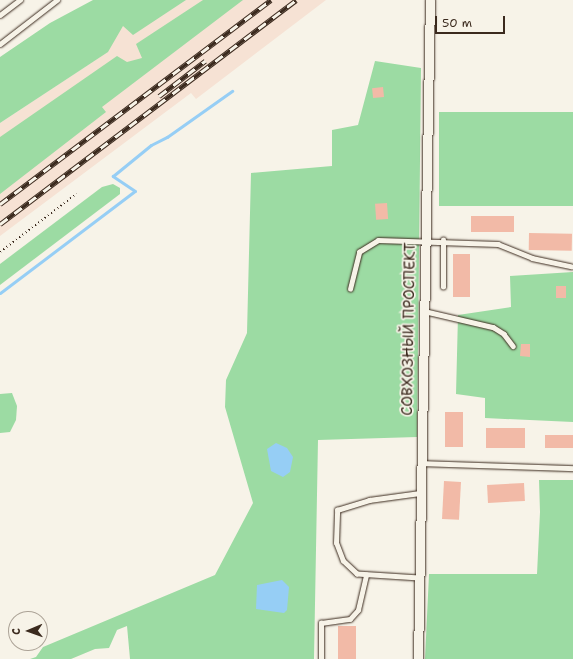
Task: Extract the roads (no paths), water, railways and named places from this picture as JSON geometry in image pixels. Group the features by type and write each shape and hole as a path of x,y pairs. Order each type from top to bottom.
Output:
{"street":[{"name":"СОВХОЗНЫЙ ПРОСПЕКТ","path":"418,659 424,240 430,0"}],"lane":[{"path":"0,15 20,0"},
{"path":"0,44 57,0"},
{"path":"350,289 359,252 378,240 443,240 498,244 532,258 571,266"},
{"path":"443,240 443,287"},
{"path":"424,311 494,327 504,334 513,346"},
{"path":"421,463 573,468"},
{"path":"419,578 357,574 343,561 336,543 337,510 369,500 420,493"},
{"path":"321,659 321,623 350,619 358,610 366,575"}],"water":[{"path":"276,443 287,448 293,457 290,472 283,477 271,471 267,449"},
{"path":"282,580 289,587 287,610 284,613 256,609 257,585"}],"waterway":[{"path":"0,293 135,191 113,176 151,145 167,137 232,91"}],"railway":[{"path":"0,204 271,0"},
{"path":"0,224 296,0"},
{"path":"159,96 205,61"}]}
